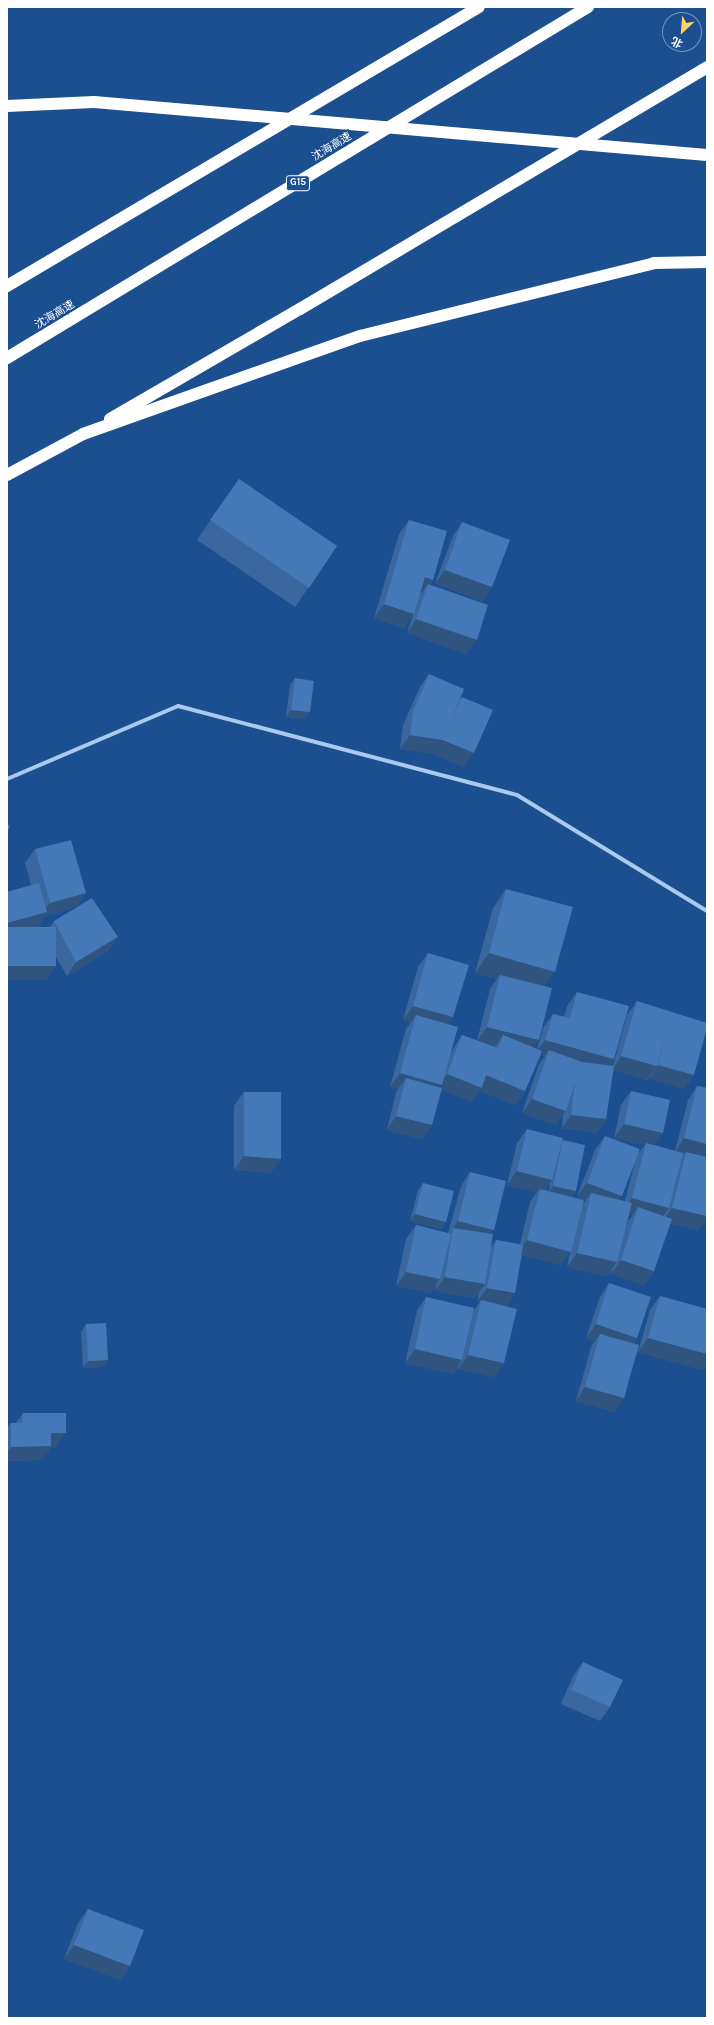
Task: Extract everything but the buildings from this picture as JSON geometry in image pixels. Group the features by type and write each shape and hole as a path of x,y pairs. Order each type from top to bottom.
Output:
{"highway":[{"path":"7,286 479,7"},
{"name":"沈海高速","path":"7,358 588,7"},
{"path":"7,475 82,434 300,309 707,67"},
{"path":"7,106 94,102 707,155"},
{"path":"82,434 360,336 654,263 707,262"}],"street":[{"path":"7,779 178,706 518,795 707,911"}]}
